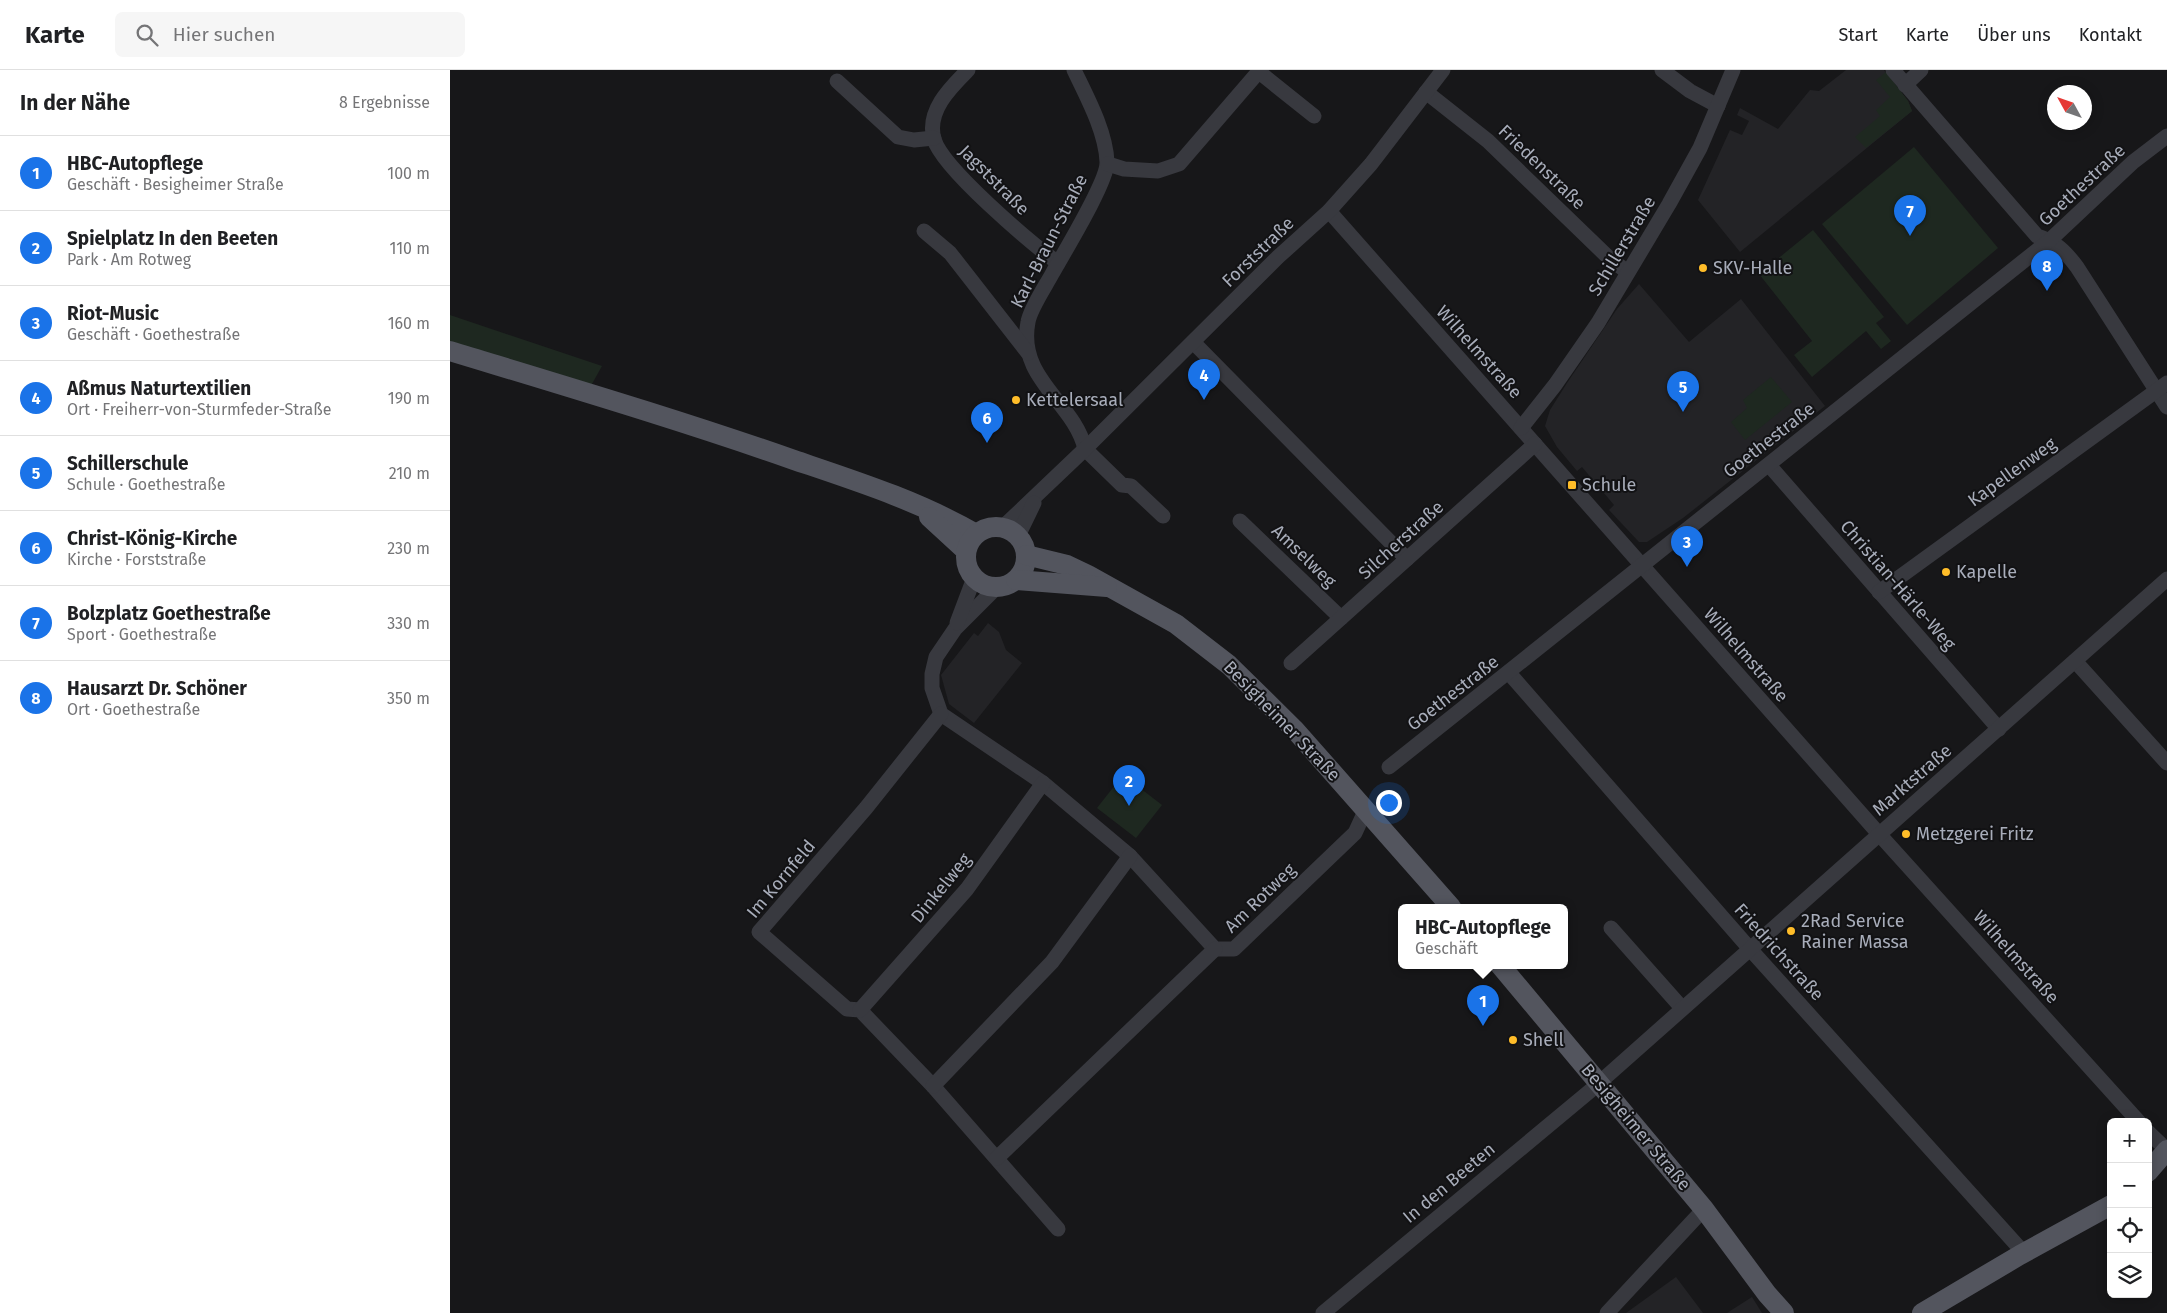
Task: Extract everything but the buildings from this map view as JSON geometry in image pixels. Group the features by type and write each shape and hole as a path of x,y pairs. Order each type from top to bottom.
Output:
{"main road":[{"path":"450,351 722,435 877,489 917,505 971,542"},
{"path":"988,528 1010,532 1026,555 1026,564 1016,580 1007,585 997,587 985,585 974,578 967,566 971,542 988,528"},
{"name":"Besigheimer Straße","path":"1026,555 1067,565 1176,624 1229,665 1295,730 1448,904"},
{"path":"1016,580 1107,587"},
{"name":"Besigheimer Straße","path":"1503,969 1704,1209 1767,1294 1784,1313"},
{"path":"2152,1167 2167,1150"},
{"path":"1922,1313 2024,1252 2107,1207"},
{"name":"Besigheimer Straße","path":"1767,1294 1778,1313"}],"street":[{"path":"837,81 898,137 914,140 934,138 934,121 940,100 968,70"},
{"name":"Karl-Braun-Straße","path":"1074,70 1098,121 1108,164 1094,197 1028,321 1028,353 1039,378 1082,437 1085,449"},
{"name":"Forststraße","path":"1010,532 1037,494 1085,449 1278,257 1329,211 1371,164 1443,70"},
{"path":"1662,70 1690,91 1718,106"},
{"name":"Schillerstraße","path":"1521,428 1555,385 1598,323 1700,148 1733,70"},
{"path":"1893,70 2031,230 2037,236 2050,240 2062,248 2077,266 2161,387 2167,407"},
{"path":"1905,85 1921,70"},
{"path":"1108,164 1124,169 1158,171 1179,164 1260,71 1314,116"},
{"name":"Friedenstraße","path":"1426,92 1488,140 1611,260 1628,272"},
{"name":"Goethestraße","path":"1389,767 1643,567 1655,554 1769,466 2050,240 2133,162 2167,136"},
{"name":"Jagststraße","path":"934,138 944,158 1032,244 1058,263"},
{"name":"Wilhelmstraße","path":"1329,211 1879,834 2135,1118"},
{"path":"924,231 950,253 1028,353"},
{"path":"1193,342 1407,559"},
{"name":"Kapellenweg","path":"1880,592 2161,387"},
{"name":"Silcherstraße","path":"1291,663 1535,444"},
{"path":"1085,449 1122,485 1131,486 1163,516"},
{"name":"Christian-Härle-Weg","path":"1769,466 1999,729"},
{"name":"Amselweg","path":"1240,521 1341,618"},
{"path":"955,629 974,578"},
{"name":"Marktstraße","path":"1599,1082 2167,579"},
{"path":"941,714 932,688 933,666 942,646 955,629 997,587"},
{"path":"2075,661 2167,763"},
{"name":"Friedrichstraße","path":"1509,673 1750,949 2024,1252"},
{"name":"Am Rotweg","path":"941,714 1043,783 1130,856 1215,949 1234,949 1355,833 1366,809"},
{"name":"Im Kornfeld","path":"941,714 866,808 759,932 847,1009 860,1010 932,1086 1058,1229"},
{"name":"Dinkelweg","path":"860,1010 967,889 1043,783"},
{"path":"932,1086 1052,962 1130,856"},
{"path":"1612,928 1682,1008"},
{"path":"997,1158 1215,949"},
{"name":"In den Beeten","path":"1323,1313 1599,1082"},
{"path":"2152,1136 2167,1150"},
{"path":"1607,1313 1704,1209"}],"shaded area":[{"path":"1846,70 1884,70 1908,101 1912,111 1740,252 1698,200 1730,130 1742,135 1749,121 1737,115 1740,108 1778,129 1810,90 1819,91"},
{"path":"1886,72 1908,101 1912,111 1866,148 1855,137 1880,116 1876,110 1890,97 1876,80"},
{"path":"1914,147 1998,248 1907,325 1822,224"},
{"path":"1813,230 1884,317 1876,323 1891,341 1881,349 1866,331 1812,377 1794,355 1812,341 1759,274"},
{"path":"1639,284 1689,342 1741,299 1825,406 1683,518 1647,542 1639,542 1609,510 1614,505 1582,467 1577,471 1557,447 1545,426 1550,410 1567,383 1617,309"},
{"path":"450,315 602,366 583,400 450,357"},
{"path":"1771,377 1792,402 1745,440 1731,422 1747,408 1743,400"},
{"path":"988,623 999,632 1006,650 1022,663 974,723 949,704 941,675 974,633 978,636"},
{"path":"1123,775 1162,805 1136,838 1097,808"},
{"path":"1676,1277 1703,1313 1626,1313"},
{"path":"1752,1297 1762,1313 1727,1313"}],"place":[{"name":"Bolzplatz Goethestraße","path":"1910,236"},
{"name":"SKV-Halle","path":"1703,268"},
{"name":"Hausarzt Dr. Schöner","path":"2047,291"},
{"name":"Kettelersaal","path":"1016,400"},
{"name":"Aßmus Naturtextilien","path":"1204,400"},
{"name":"Schillerschule","path":"1683,412"},
{"name":"Christ-König-Kirche","path":"987,443"},
{"name":"Schule","path":"1572,485"},
{"name":"Riot-Music","path":"1687,567"},
{"name":"Kapelle","path":"1946,572"},
{"name":"Spielplatz In den Beeten","path":"1129,806"},
{"name":"Metzgerei Fritz","path":"1906,834"},
{"name":"2Rad Service Rainer Massa","path":"1791,931"},
{"name":"HBC-Autopflege","path":"1483,1026"},
{"name":"Shell","path":"1513,1040"}]}
